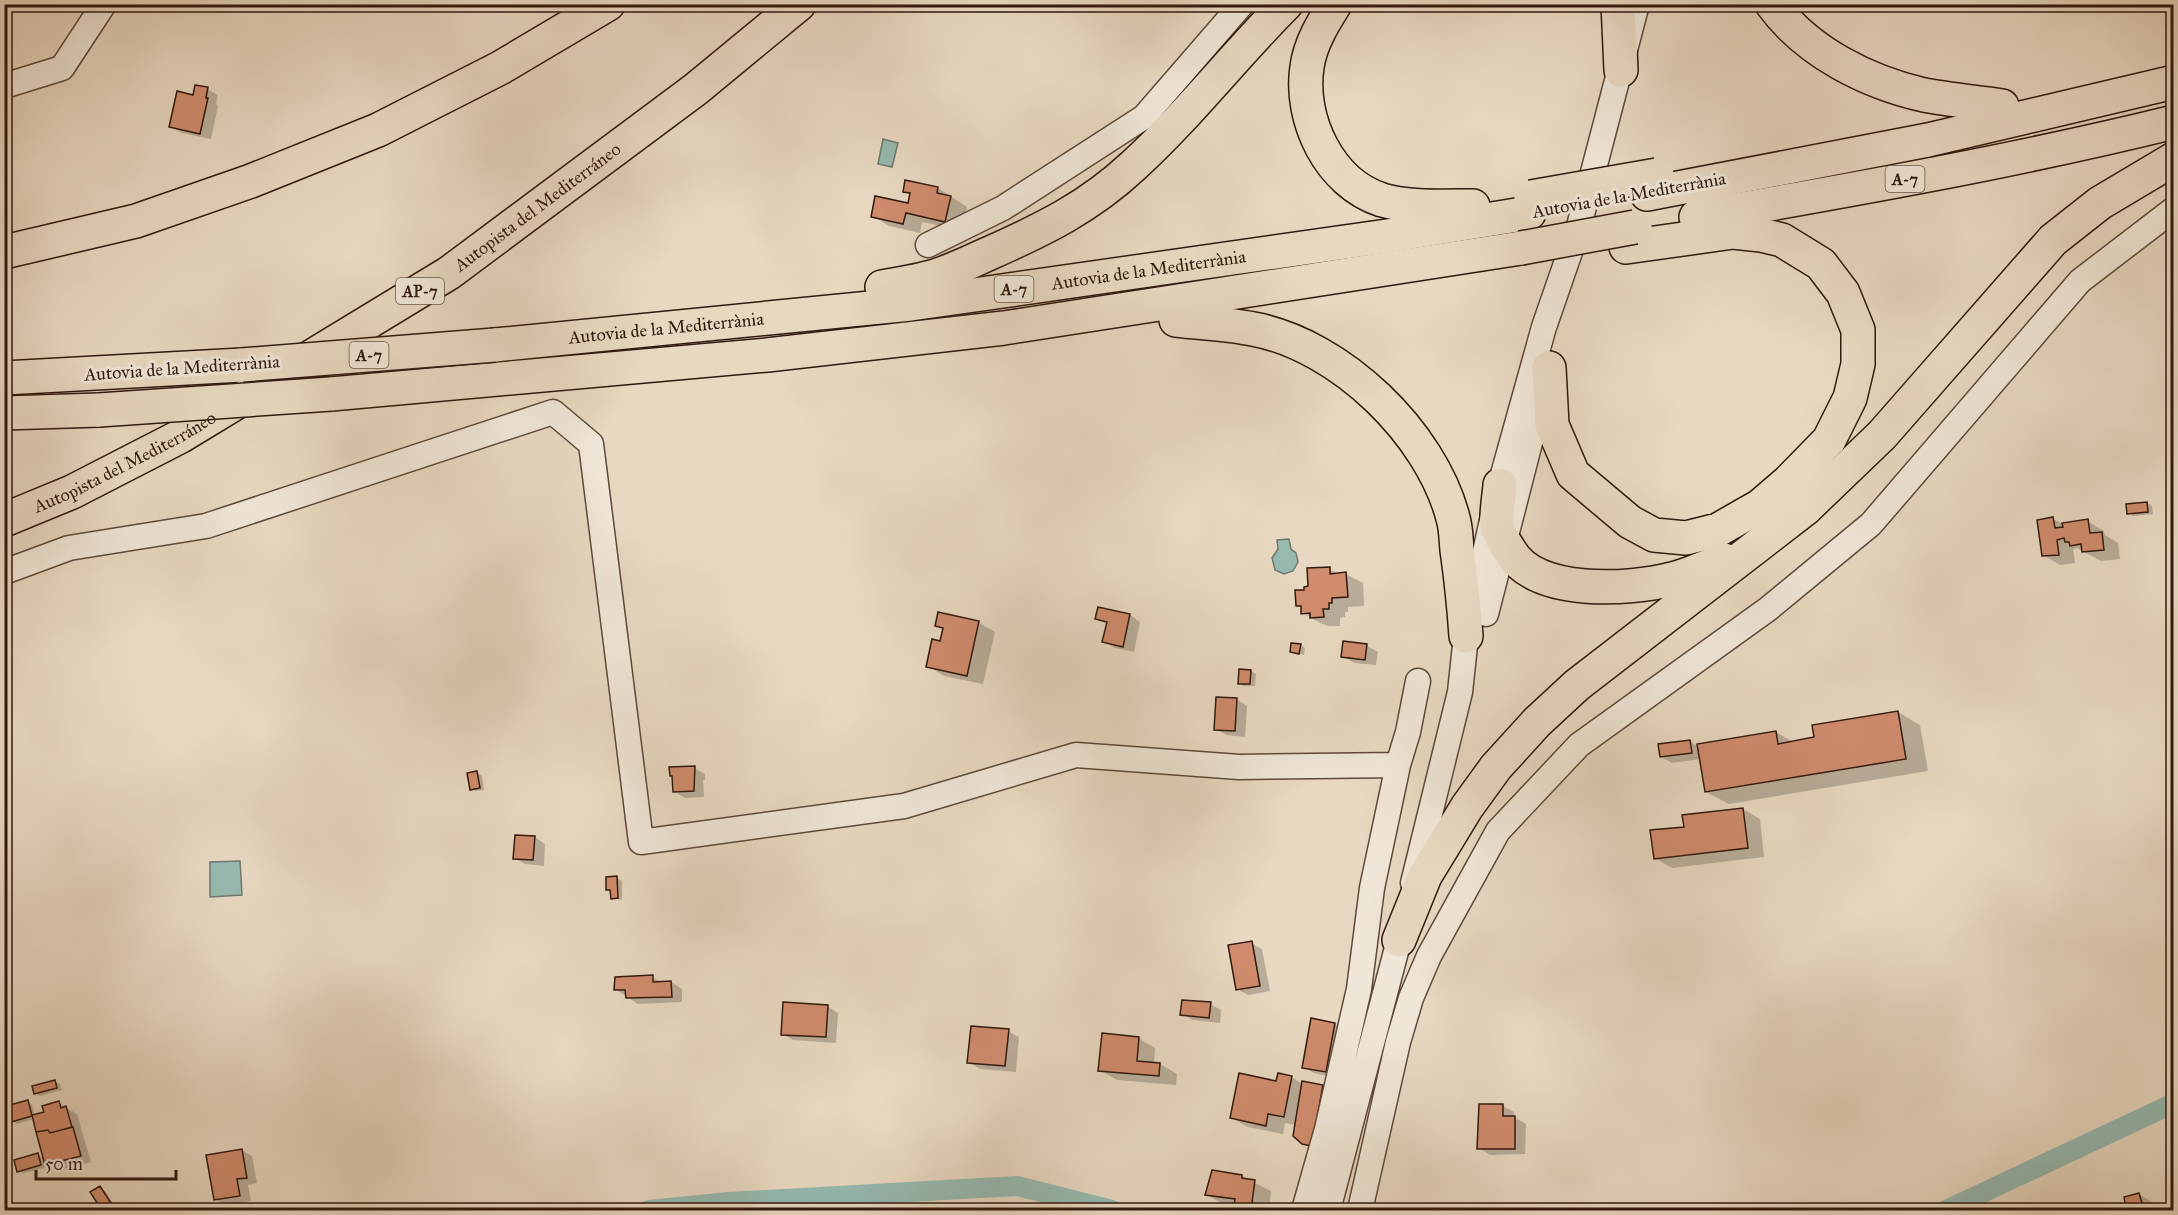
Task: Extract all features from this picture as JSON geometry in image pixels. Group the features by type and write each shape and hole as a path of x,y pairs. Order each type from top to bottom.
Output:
{"highway":[{"path":"4,252 136,221 251,181 378,130 500,68 608,4"},
{"name":"Autopista del Mediterráneo","path":"4,520 72,492 182,436 449,273 696,89 799,4"},
{"path":"688,326 727,308 857,291 936,276 1033,234 1087,204 1132,167 1286,4"},
{"path":"1335,4 1314,41 1306,67 1306,102 1312,127 1325,153 1341,175 1364,192 1382,200 1408,204 1530,205"},
{"path":"1618,4 1621,70"},
{"path":"1772,4 1780,16 1814,46 1861,74 1924,94 2002,106"},
{"name":"Autovia de la Mediterrània","path":"4,378 242,364 495,345 911,304 1387,236 1530,205 1928,140 2174,82"},
{"path":"1652,184 2002,106 2100,99"},
{"name":"Autovia de la Mediterrània","path":"4,413 99,410 331,394 767,355 1004,328 1520,256 1630,237 1811,197 2102,140 2174,122"},
{"path":"1399,940 1425,876 1467,807 1496,767 1537,722 1577,685 1805,509 1882,435 2053,240 2100,202 2174,159"},
{"path":"1549,368 1552,425 1573,474 1630,522 1654,535 1686,538 1718,530 1760,506 1788,482 1829,440 1850,398 1858,364 1858,330 1843,293 1821,264 1782,240 1761,235 1733,232 1630,237"},
{"path":"1004,328 1054,334 1176,320 1520,256"},
{"path":"1176,320 1254,329 1291,340 1340,367 1376,395 1402,423 1436,474 1453,518 1466,636"},
{"path":"1500,485 1497,528 1514,558 1529,571 1546,578 1578,585 1628,586 1674,579 1762,543"}],"street":[{"path":"4,86 63,68 104,4"},
{"path":"928,245 1003,208 1144,117 1242,4"},
{"path":"1460,692 1475,655 1505,542 1549,368 1579,226 1637,4"},
{"path":"1360,1210 1398,1042 1411,998 1429,956 1498,831 1579,745 1768,609 1870,524 2080,281 2174,209"},
{"path":"1329,1210 1460,692 1466,636 1500,485 1544,327 1579,226"},
{"path":"4,572 69,548 206,526 553,412 591,444 641,842 904,806 1076,755 1239,768 1398,765"},
{"path":"1304,1210 1327,1129 1359,989 1372,888 1418,681"}],"path":[{"path":"2168,4 2174,13"}],"water":[{"path":"883,139 898,143 892,167 878,164"},
{"path":"1289,539 1298,562 1293,571 1284,574 1275,570 1272,558 1278,549 1277,540"},
{"path":"240,861 242,895 210,897 210,862"}],"building":[{"path":"195,85 208,87 206,98 208,98 200,134 169,127 177,91 193,95"},
{"path":"905,180 938,187 937,193 951,196 945,222 906,213 903,224 871,217 875,196 908,203 910,193 903,192"},
{"path":"2147,502 2148,512 2127,514 2126,504"},
{"path":"2053,517 2055,528 2063,527 2062,523 2088,519 2090,533 2102,532 2104,550 2082,552 2081,544 2070,546 2064,538 2057,540 2059,555 2042,556 2037,520"},
{"path":"1330,567 1330,574 1346,572 1348,597 1332,598 1329,609 1323,609 1324,617 1310,618 1310,613 1301,614 1301,606 1296,606 1295,590 1304,590 1304,587 1308,586 1307,568"},
{"path":"1098,607 1130,614 1123,647 1102,642 1107,622 1095,619"},
{"path":"938,612 979,621 967,676 926,667 932,639 940,641 943,628 935,626"},
{"path":"1343,641 1367,644 1365,660 1341,657"},
{"path":"1291,643 1301,644 1299,654 1290,652"},
{"path":"1239,669 1251,670 1250,684 1238,684"},
{"path":"1216,697 1237,698 1235,731 1214,730"},
{"path":"1898,711 1906,759 1705,792 1697,744 1776,731 1778,744 1814,737 1812,725"},
{"path":"1690,740 1692,753 1660,757 1658,744"},
{"path":"695,766 694,791 673,792 669,767"},
{"path":"477,771 480,788 470,790 467,773"},
{"path":"1743,808 1748,848 1654,859 1650,830 1684,827 1682,815"},
{"path":"515,835 535,836 533,860 513,859"},
{"path":"617,876 618,898 611,899 610,890 606,890 606,877"},
{"path":"1252,941 1260,986 1236,990 1228,945"},
{"path":"653,975 653,982 671,981 672,997 626,998 625,990 614,990 615,977"},
{"path":"1182,1000 1211,1002 1209,1018 1180,1015"},
{"path":"783,1002 828,1005 826,1037 781,1035"},
{"path":"1311,1018 1335,1023 1326,1072 1302,1068"},
{"path":"971,1026 1009,1029 1005,1066 967,1063"},
{"path":"1102,1033 1139,1037 1137,1061 1160,1063 1159,1076 1098,1071"},
{"path":"1239,1073 1276,1081 1278,1073 1292,1076 1284,1117 1268,1114 1266,1126 1230,1118"},
{"path":"55,1080 57,1088 34,1094 32,1086"},
{"path":"1302,1081 1323,1085 1312,1146 1302,1144 1293,1136"},
{"path":"28,1100 32,1116 11,1122 6,1106"},
{"path":"59,1101 61,1108 66,1106 72,1127 50,1133 48,1130 36,1132 32,1115 44,1112 42,1106"},
{"path":"1479,1104 1503,1104 1503,1116 1515,1116 1515,1149 1477,1149"},
{"path":"73,1127 81,1156 45,1165 36,1132 48,1130 50,1133"},
{"path":"242,1149 247,1178 237,1179 240,1196 214,1200 206,1155"},
{"path":"38,1153 41,1165 17,1172 14,1160"},
{"path":"1212,1170 1242,1175 1242,1178 1255,1180 1251,1210 1233,1210 1235,1199 1205,1195"},
{"path":"100,1186 111,1203 101,1209 90,1192"},
{"path":"2139,1193 2144,1210 2119,1210 2126,1209 2124,1197"}],"waterway":[{"path":"1946,1210 2174,1103"},
{"path":"649,1210 729,1202 1017,1186 1112,1210"}]}
